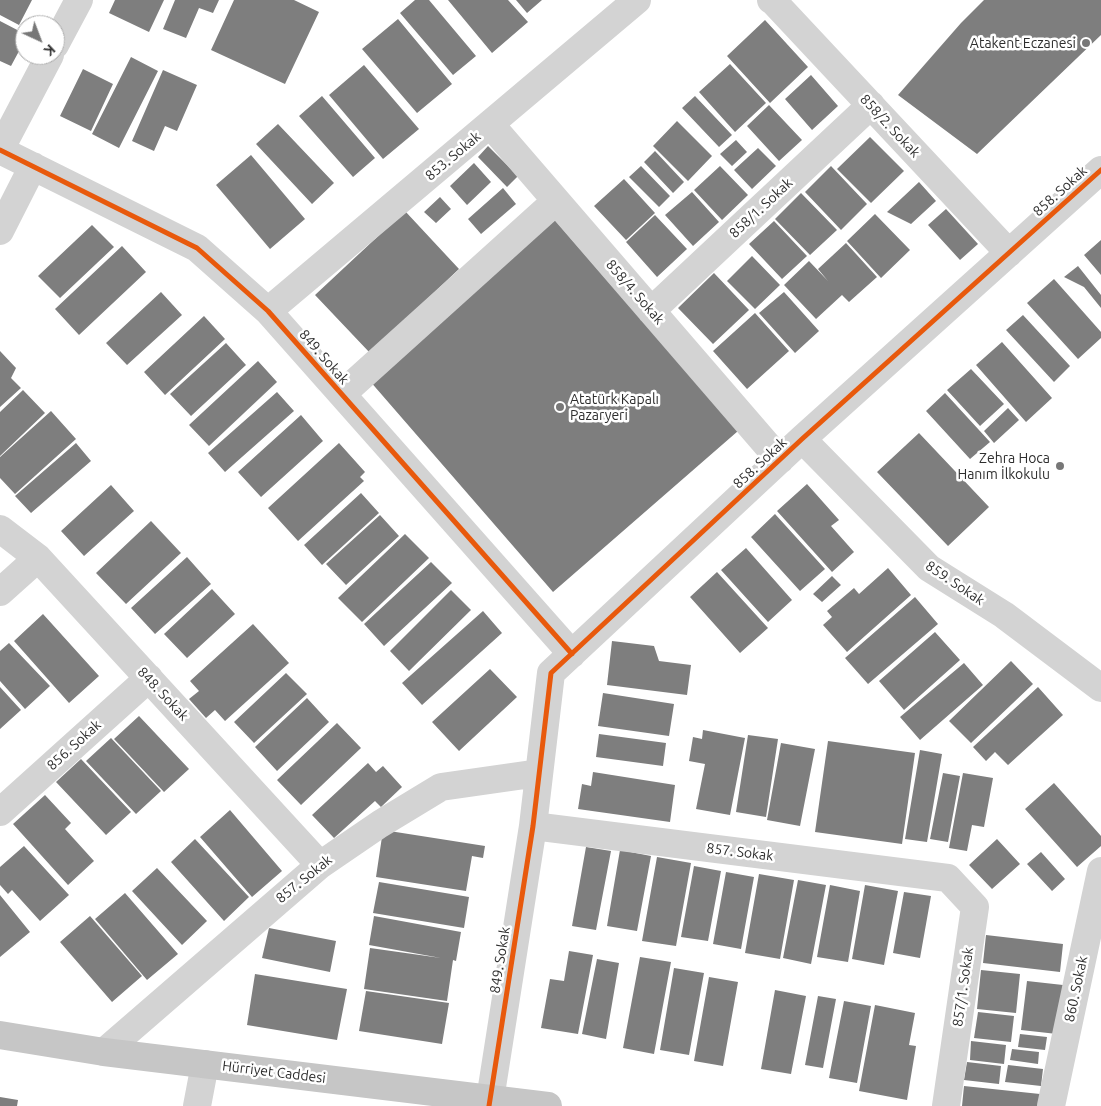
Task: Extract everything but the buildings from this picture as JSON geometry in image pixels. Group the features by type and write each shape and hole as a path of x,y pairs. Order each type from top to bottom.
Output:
{"main road":[{"name":"Hürriyet Caddesi","path":"0,1035 104,1052 489,1102 548,1106"}],"street":[{"path":"65,26 79,0"},
{"name":"853. Sokak","path":"268,311 638,0"},
{"name":"858/2. Sokak","path":"771,0 774,0 1009,253"},
{"path":"0,150 45,65"},
{"name":"858/1. Sokak","path":"651,311 871,105"},
{"name":"858/4. Sokak","path":"490,124 780,460"},
{"name":"849. Sokak","path":"0,150 197,248 268,311 572,654"},
{"path":"0,231 33,166"},
{"name":"858. Sokak","path":"533,826 552,673 802,440 1009,253 1098,177"},
{"path":"342,394 556,201"},
{"name":"859. Sokak","path":"802,440 929,568 1004,615 1101,688"},
{"name":"848. Sokak","path":"0,529 38,558 320,865"},
{"path":"0,592 38,558"},
{"name":"856. Sokak","path":"0,812 149,678"},
{"name":"857. Sokak","path":"104,1052 320,865 441,787 539,773"},
{"name":"849. Sokak","path":"489,1102 533,826"},
{"name":"857. Sokak","path":"533,826 948,878"},
{"name":"860. Sokak","path":"1051,1106 1101,871"},
{"name":"857/1. Sokak","path":"946,1106 975,907 948,878"},
{"path":"197,1106 205,1064"}],"cycle path":[{"path":"0,150 197,248 268,311 572,654"},
{"path":"489,1106 533,826 551,673 802,439 1101,170"}],"place":[{"name":"Atakent Eczanesi","path":"1086,43"},
{"name":"Atatürk Kapalı Pazaryeri","path":"560,407"},
{"name":"Zehra Hoca Hanım İlkokulu","path":"1060,466"}]}
